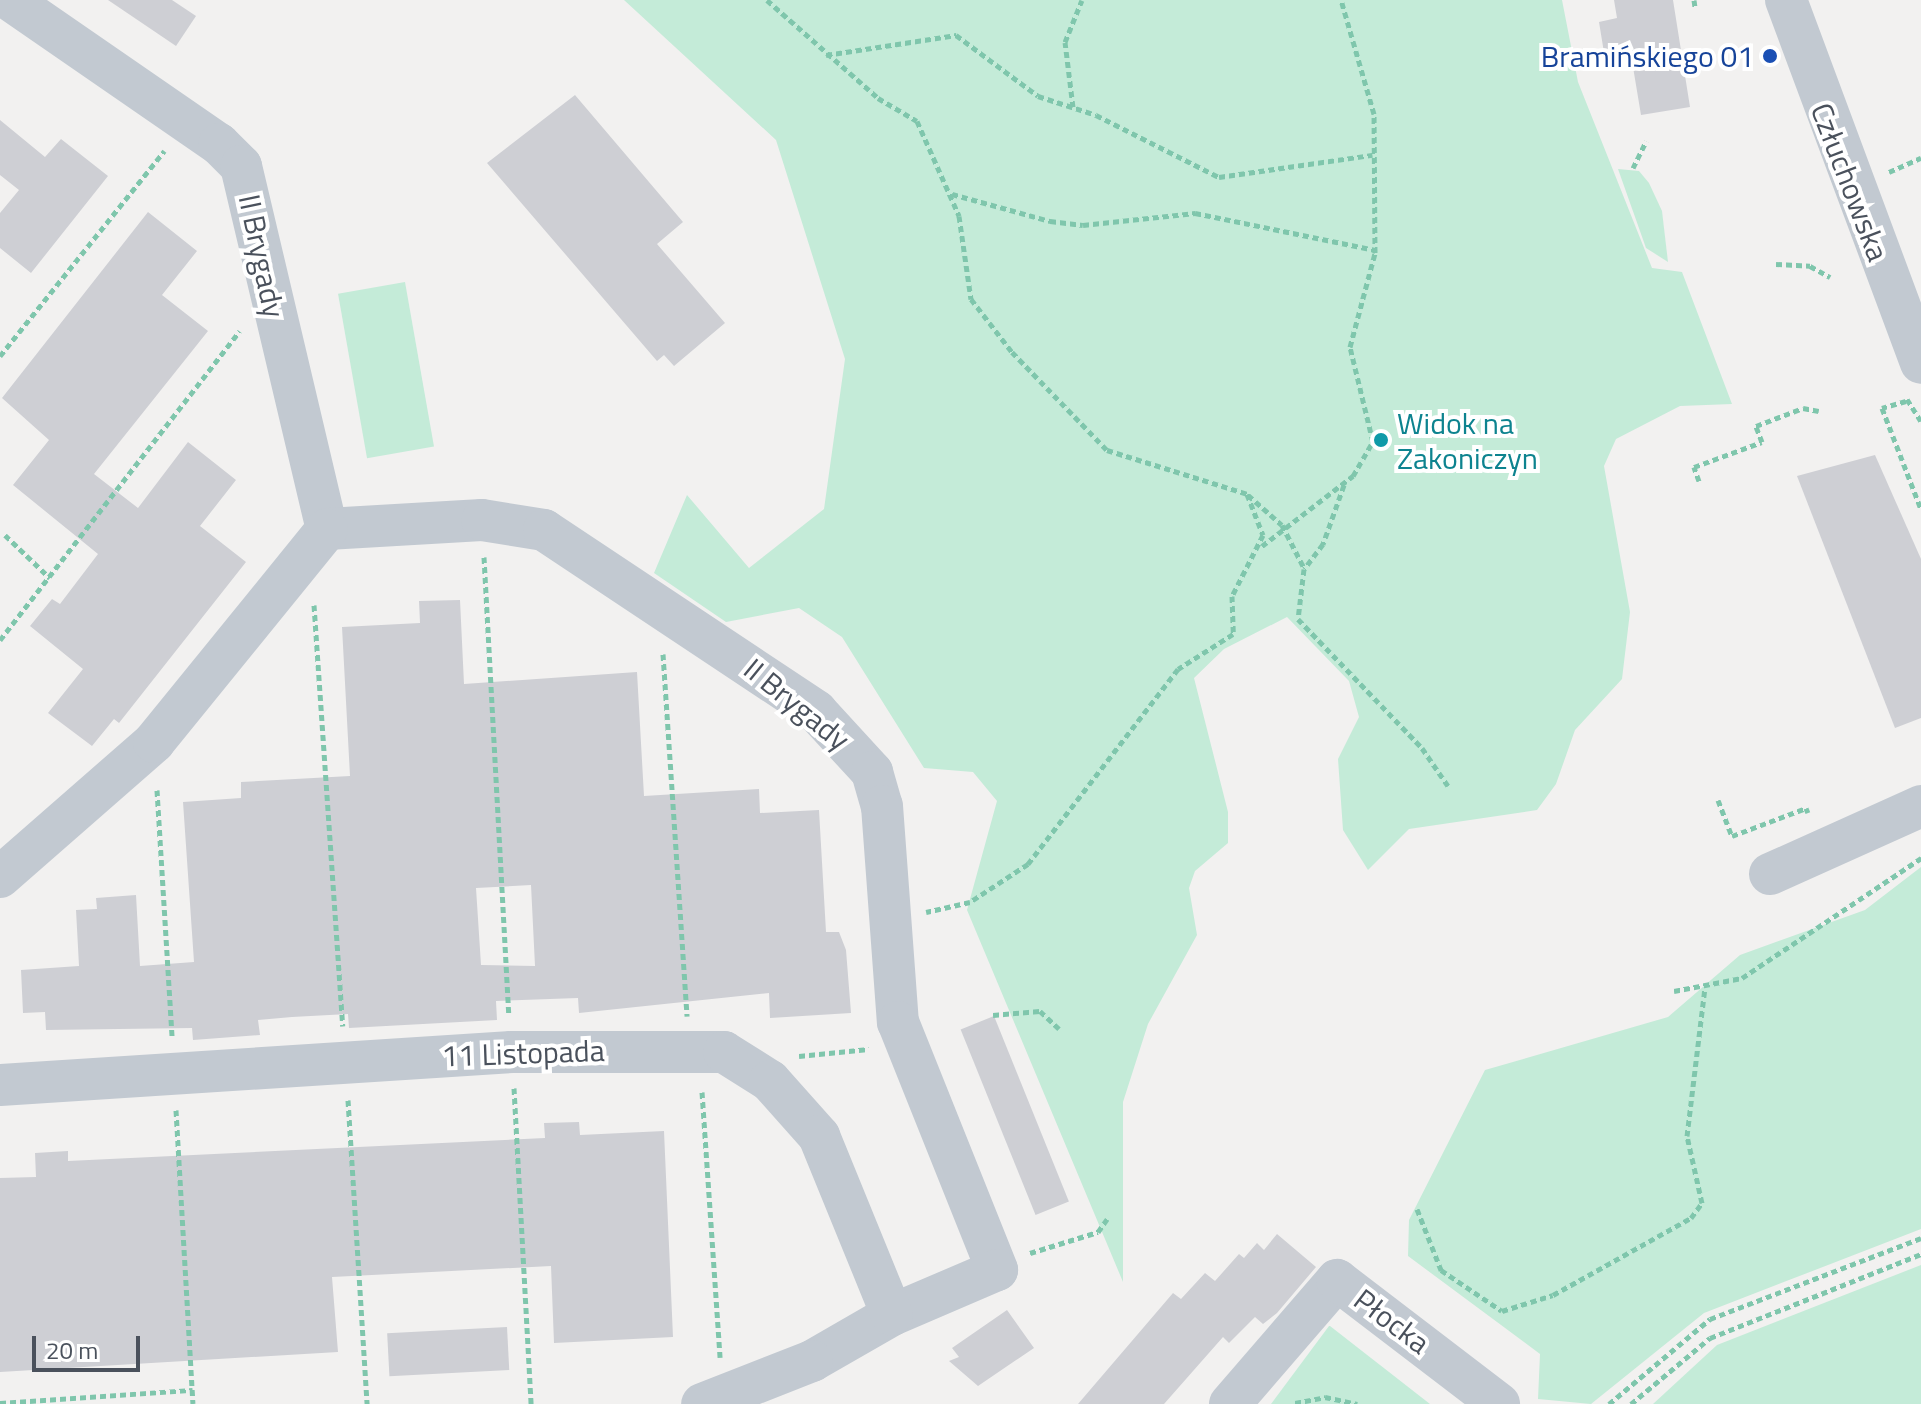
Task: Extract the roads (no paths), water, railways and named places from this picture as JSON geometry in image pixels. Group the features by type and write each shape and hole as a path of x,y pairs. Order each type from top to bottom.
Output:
{"street":[{"name":"II Brygady","path":"10,0 187,122 241,166 271,291 319,541 482,520 544,530 660,602 848,739 872,772 882,806 898,1022 997,1270 892,1315"},
{"name":"Człuchowska","path":"1786,0 1921,363"},
{"path":"0,877 154,742 319,541"},
{"path":"1770,874 1921,806"},
{"name":"11 Listopada","path":"0,1085 512,1052 689,1048 748,1063 799,1107 819,1136 892,1315"},
{"name":"Płocka","path":"1230,1404 1337,1280 1499,1404"},
{"path":"712,1400 812,1361 892,1315"}],"place":[{"name":"Bramińskiego 01","path":"1770,56"},
{"name":"Widok na Zakoniczyn","path":"1381,440"}]}
